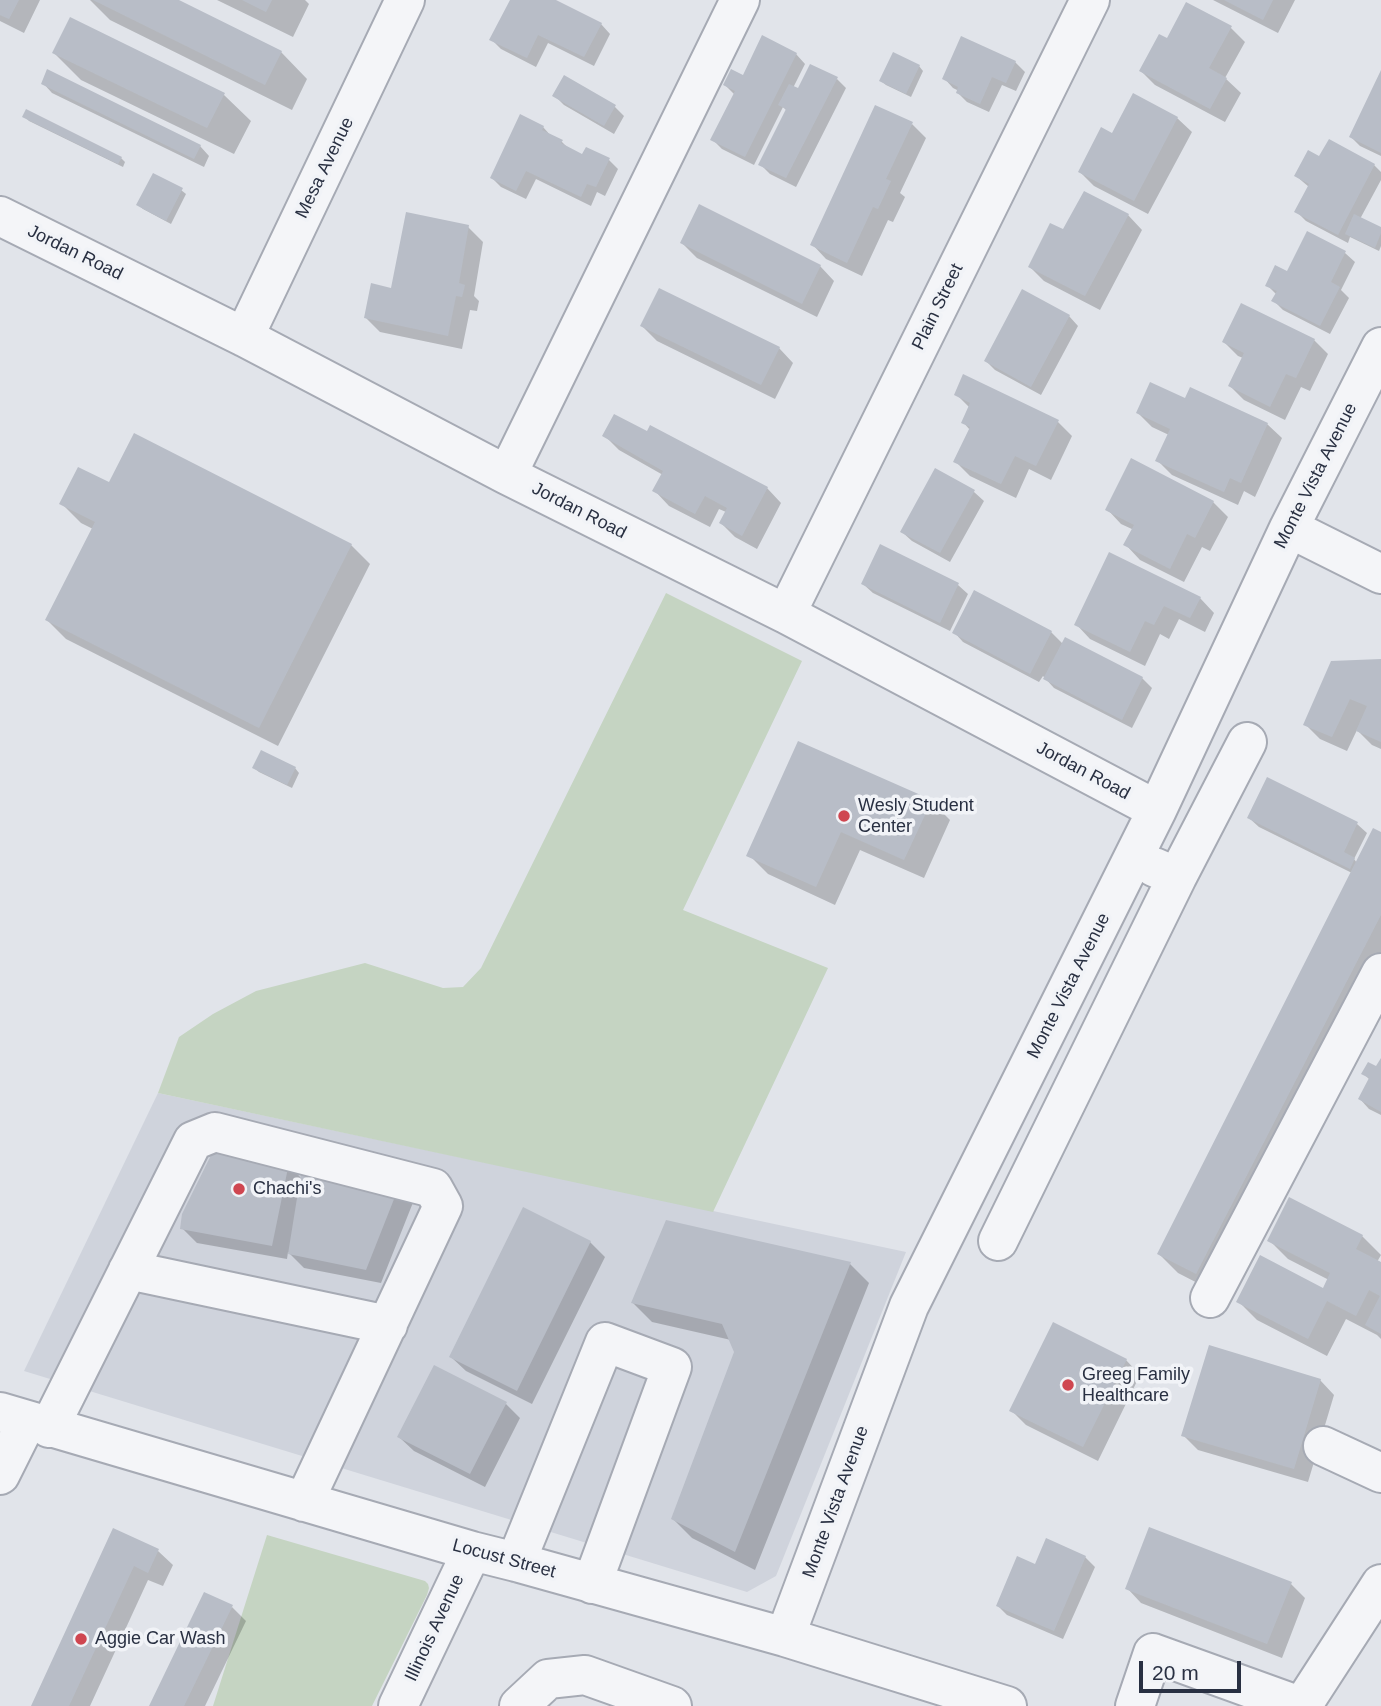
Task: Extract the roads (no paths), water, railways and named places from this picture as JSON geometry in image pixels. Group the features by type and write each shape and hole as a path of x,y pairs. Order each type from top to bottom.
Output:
{"street":[{"name":"Mesa Avenue","path":"244,337 405,0"},
{"path":"507,475 740,0"},
{"name":"Plain Street","path":"786,614 1090,0"},
{"name":"Jordan Road","path":"0,216 244,337 507,475 786,614 1157,810"},
{"name":"Monte Vista Avenue","path":"785,1637 909,1306 1157,810 1289,528 1381,347"},
{"path":"1289,528 1381,574"},
{"path":"998,1241 1177,877 1247,742"},
{"path":"1133,857 1177,877"},
{"path":"1210,1298 1381,973"},
{"path":"0,1475 25,1420 128,1270 193,1141 215,1132 433,1188 443,1206 304,1502"},
{"path":"128,1270 388,1325"},
{"path":"516,1562 605,1342 671,1367 592,1584"},
{"name":"Locust Street","path":"25,1420 472,1551 785,1637 1007,1706"},
{"path":"1323,1446 1381,1473"},
{"name":"Illinois Avenue","path":"398,1706 472,1551"},
{"path":"1135,1706 1153,1653 1301,1706 1381,1584"},
{"path":"519,1706 548,1679 585,1675 672,1706"}],"place":[{"name":"Wesly Student Center","path":"844,816"},
{"name":"Chachi's","path":"239,1189"},
{"name":"Greeg Family Healthcare","path":"1068,1385"},
{"name":"Aggie Car Wash","path":"81,1639"}]}
